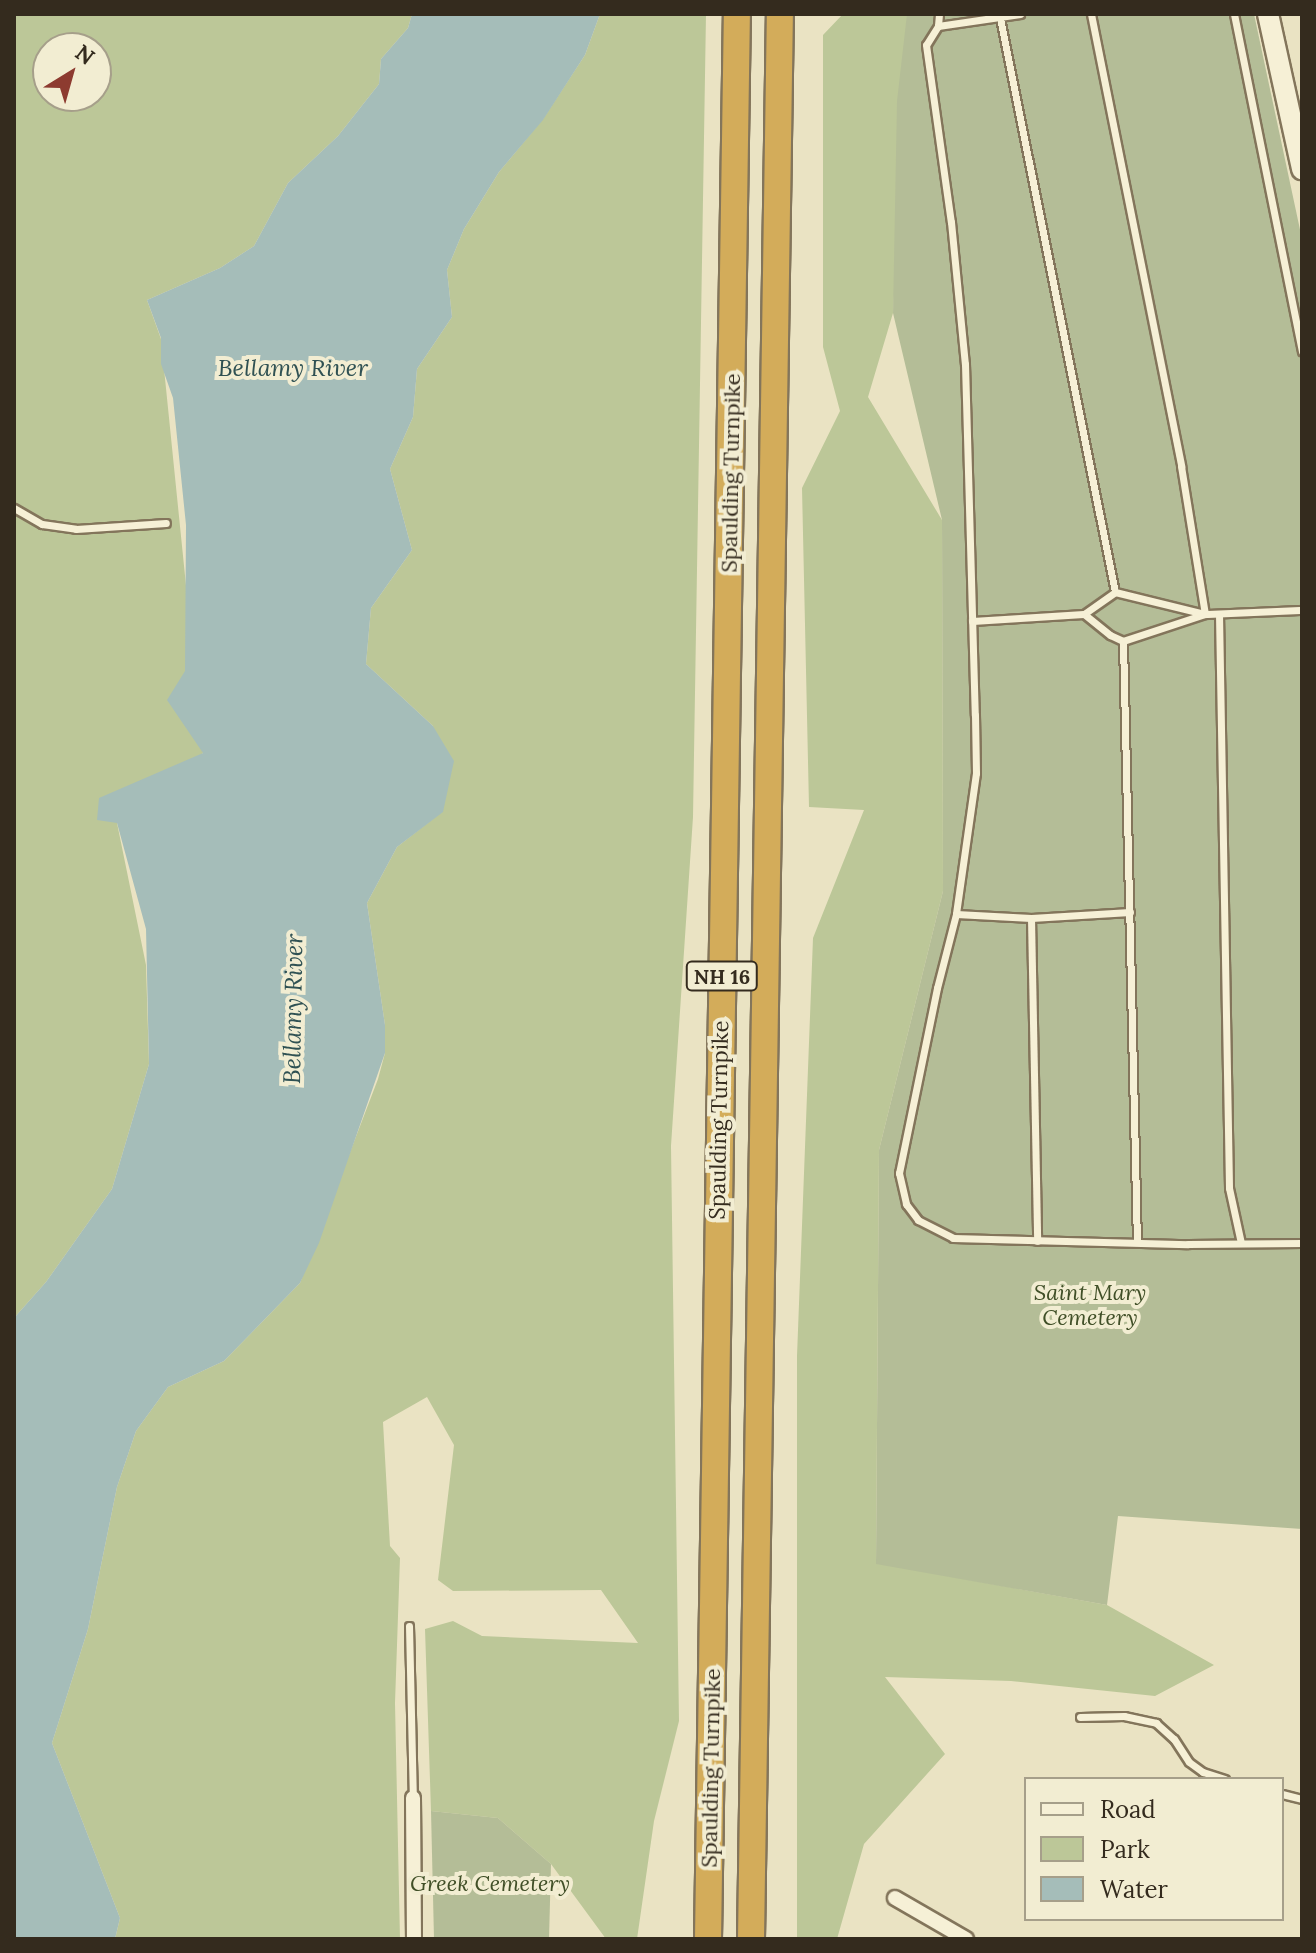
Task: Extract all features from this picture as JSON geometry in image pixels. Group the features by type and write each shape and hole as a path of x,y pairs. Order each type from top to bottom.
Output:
{"highway":[{"name":"Spaulding Turnpike","path":"708,1939 737,14"},
{"name":"Spaulding Turnpike","path":"751,1939 780,14"}],"main road":[{"path":"1268,14 1296,105 1302,169"}],"street":[{"path":"413,1798 414,1939"},
{"path":"895,1898 966,1939"}],"lane":[{"path":"939,14 938,26 926,45 951,222 964,349 976,773 956,914 905,1141 900,1189 918,1220 953,1238 1302,1243"},
{"path":"938,26 1020,14"},
{"path":"1091,14 1181,466 1205,614"},
{"path":"1234,14 1302,351"},
{"path":"1000,18 1115,592"},
{"path":"14,508 42,524 76,529 166,523"},
{"path":"972,621 1084,614 1115,592 1205,614 1302,610"},
{"path":"1084,614 1123,641"},
{"path":"1123,641 1205,614"},
{"path":"1219,614 1229,1188 1241,1243"},
{"path":"1123,641 1137,1242"},
{"path":"956,914 1031,918 1130,912"},
{"path":"1031,918 1037,1241"},
{"path":"409,1626 413,1798"},
{"path":"1080,1717 1124,1716 1156,1723 1174,1739 1189,1762 1203,1772 1219,1777"}],"green space":[{"path":"14,14 412,14 408,28 381,59 379,84 338,136 288,183 254,246 220,268 147,300 161,339 203,753 117,823 146,965 149,1064 112,1189 46,1282 14,1318"},
{"path":"600,14 706,14 693,817 671,1146 679,1721 654,1821 637,1939 606,1939 551,1864 498,1818 431,1811 425,1629 453,1621 482,1636 638,1643 601,1590 453,1591 438,1580 454,1445 427,1397 383,1422 390,1546 400,1558 395,1703 400,1939 115,1939 120,1918 52,1743 88,1629 117,1487 136,1431 168,1387 224,1361 300,1283 378,1079 385,1053 385,1025 367,903 397,847 443,811 433,726 366,664 371,608 412,550 390,469 413,417 417,369 452,317 447,270 464,229 499,172 543,119 585,55"},
{"path":"843,14 910,14 893,313 868,397 942,520 943,891 879,1150 876,1563 1107,1605 1214,1665 1155,1696 1011,1681 885,1677 945,1754 864,1844 837,1939 797,1939 797,1356 813,938 864,810 809,807 802,488 840,411 823,347 823,35"},
{"name":"Saint Mary Cemetery","path":"907,14 1254,14 1302,239 1302,1529 1118,1516 1107,1605 876,1564 879,1150 943,891 942,520 893,313 897,101"},
{"name":"Greek Cemetery","path":"431,1811 498,1818 551,1864 549,1939 434,1939"}],"water":[{"name":"Bellamy River","path":"412,14 600,14 585,55 543,120 499,172 464,229 447,270 452,317 417,369 413,417 390,469 412,550 371,608 366,664 433,726 454,761 443,812 397,847 367,903 385,1025 385,1053 319,1243 300,1283 224,1361 168,1387 136,1431 117,1487 88,1629 52,1743 120,1918 115,1939 14,1939 14,1318 46,1282 112,1189 149,1064 146,929 117,823 97,820 99,798 203,753 167,700 185,671 186,525 173,398 161,364 161,338 147,300 220,268 254,246 288,183 338,136 379,84 381,59 408,28"}]}
